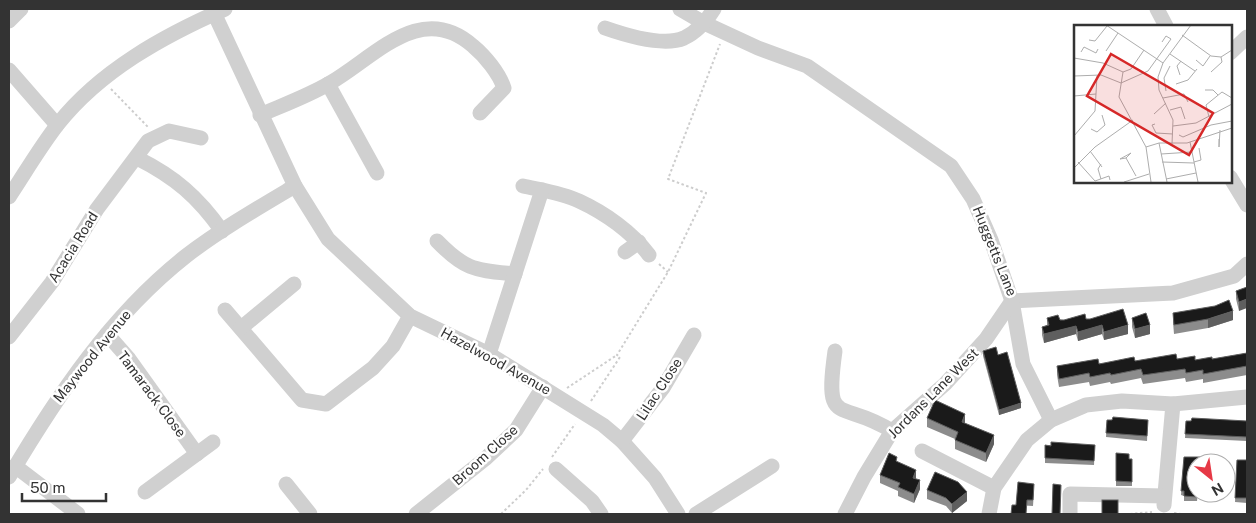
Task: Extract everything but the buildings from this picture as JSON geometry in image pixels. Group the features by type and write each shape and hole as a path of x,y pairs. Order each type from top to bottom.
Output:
{"street":[{"path":"9,21 21,9"},
{"name":"Huggetts Lane","path":"680,9 704,23 807,66 950,166 973,199 991,240 1012,301 1173,293 1234,276 1247,264"},
{"path":"605,28 630,37 660,40 684,38 704,23 714,9"},
{"path":"1157,9 1165,25"},
{"path":"9,197 57,125 80,99 119,67 159,41 220,11"},
{"name":"Hazelwood Avenue","path":"220,11 260,115 295,186 328,239 410,316 489,354 584,412 622,441 655,478 678,514"},
{"path":"260,115 328,84 358,66 387,44 407,32 423,27 462,36 478,50 501,80 510,87 480,113"},
{"path":"1231,52 1247,37"},
{"path":"9,70 57,125"},
{"path":"328,84 375,155 377,173"},
{"path":"148,141 169,131 201,138"},
{"name":"Acacia Road","path":"9,337 52,282 97,209 148,141"},
{"path":"137,158 166,172 204,207 222,231"},
{"path":"1231,179 1247,205"},
{"name":"Maywood Avenue","path":"12,472 62,391 106,334 144,294 184,258 222,231 295,186"},
{"path":"523,186 578,200 604,215 639,242 649,255"},
{"path":"489,354 542,190"},
{"path":"437,241 455,260 477,270 515,274"},
{"path":"625,252 639,242"},
{"path":"241,328 294,284"},
{"path":"1012,301 1023,364 1051,420"},
{"name":"Jordans Lane West","path":"845,514 864,477 892,431 945,384 986,339 1012,301"},
{"path":"226,310 302,400 326,404 374,368 392,346 410,316"},
{"name":"Tamarack Close","path":"106,334 140,374 197,454"},
{"name":"Lilac Close","path":"622,441 663,388 694,335"},
{"path":"835,350 831,392 833,403 840,410 882,425 892,431"},
{"name":"Broom Close","path":"416,514 485,459 516,430 543,387"},
{"path":"989,514 994,488 1027,440 1051,420 1086,405 1122,401 1173,404 1247,397"},
{"path":"1070,514 1070,494 1164,500 1173,404"},
{"path":"145,492 213,442"},
{"path":"922,451 994,488"},
{"path":"696,514 772,466"},
{"path":"556,469 592,502 601,514"},
{"path":"12,472 78,514"},
{"path":"286,484 310,514"}],"path":[{"path":"556,394 617,355 668,272 706,193 668,179 725,32"},
{"path":"102,80 154,133 148,141"},
{"path":"584,412 620,357 617,355"}]}
